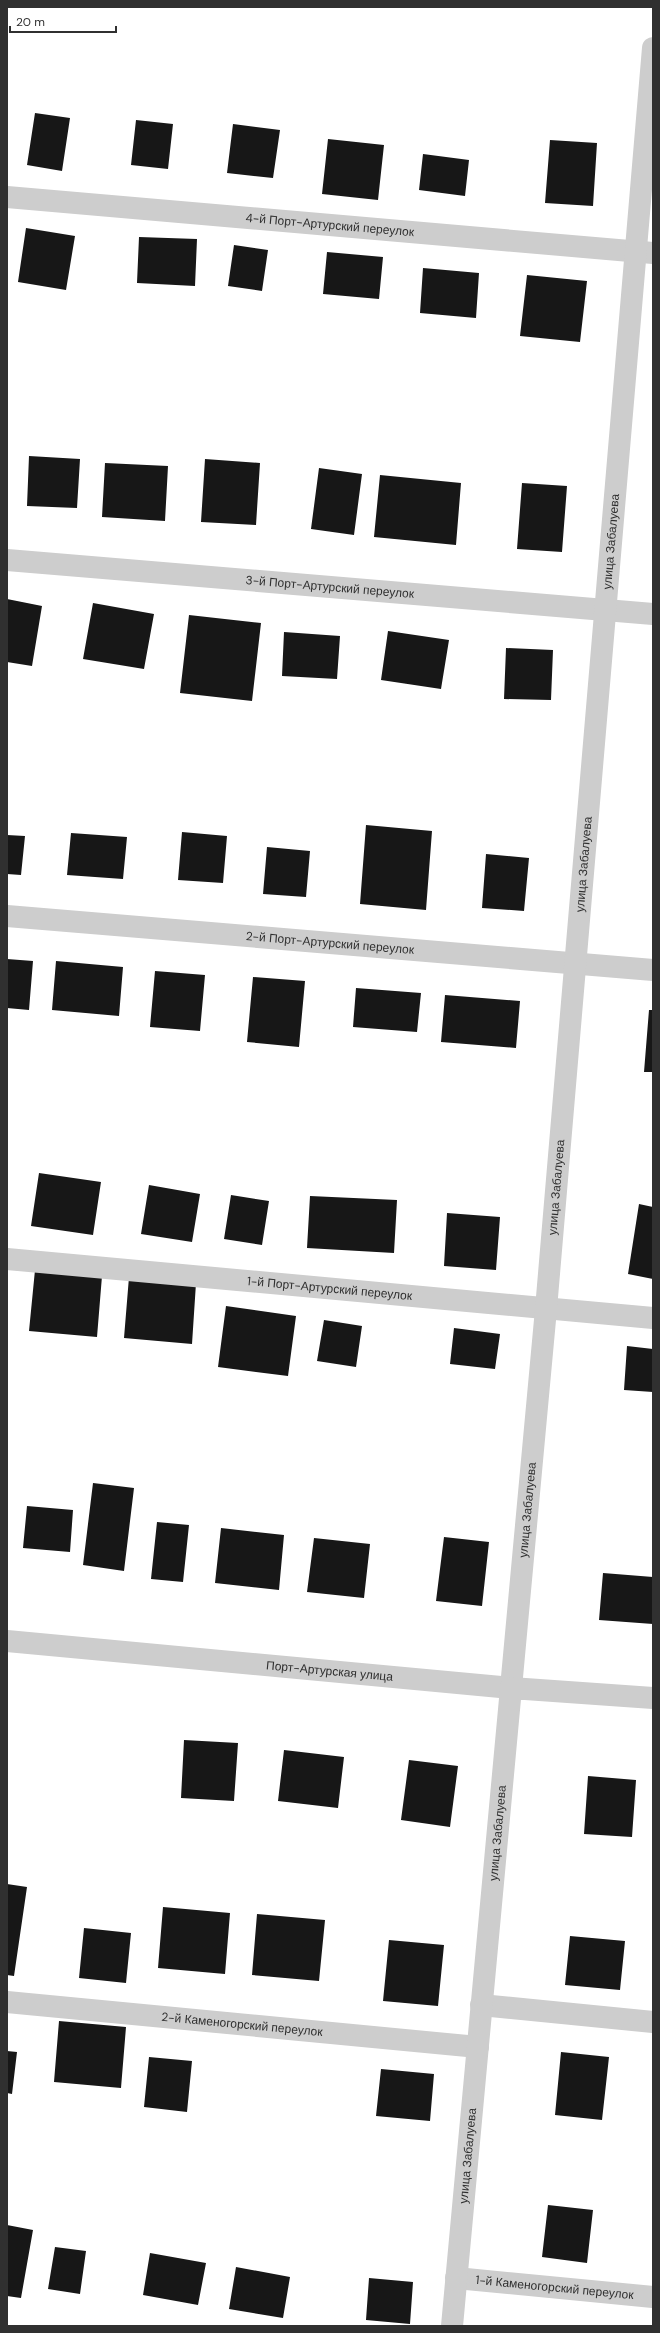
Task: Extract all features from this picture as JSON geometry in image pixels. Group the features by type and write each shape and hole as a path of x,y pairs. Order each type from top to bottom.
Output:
{"street":[{"name":"улица Забалуева","path":"452,2326 546,1309 605,610 644,252 653,48"},
{"name":"4-й Порт-Артурский переулок","path":"7,198 644,252"},
{"name":"3-й Порт-Артурский переулок","path":"7,560 653,614"},
{"name":"2-й Порт-Артурский переулок","path":"7,916 653,970"},
{"name":"1-й Порт-Артурский переулок","path":"7,1259 653,1318"},
{"name":"Порт-Артурская улица","path":"7,1641 511,1688 653,1698"},
{"name":"2-й Каменогорский переулок","path":"7,2002 478,2047"},
{"path":"481,2005 653,2022"},
{"name":"1-й Каменогорский переулок","path":"456,2278 653,2297"}],"building":[{"path":"35,113 70,118 62,171 27,165"},
{"path":"136,120 173,124 168,169 131,165"},
{"path":"233,124 280,130 273,178 227,173"},
{"path":"328,139 384,145 378,200 322,194"},
{"path":"550,140 597,143 593,206 545,203"},
{"path":"423,154 469,160 465,196 419,190"},
{"path":"26,228 75,236 66,290 18,282"},
{"path":"139,237 197,239 195,286 137,283"},
{"path":"234,245 268,250 262,291 228,286"},
{"path":"327,252 383,257 379,299 323,294"},
{"path":"423,268 479,273 476,318 420,313"},
{"path":"527,275 587,281 580,342 520,336"},
{"path":"29,456 80,459 77,508 27,506"},
{"path":"205,459 260,463 256,525 201,522"},
{"path":"105,463 168,466 165,521 102,517"},
{"path":"319,468 362,474 354,535 311,529"},
{"path":"380,475 461,483 456,545 374,537"},
{"path":"522,483 567,486 562,552 517,549"},
{"path":"7,599 42,606 32,666 7,662"},
{"path":"93,603 154,614 144,669 83,659"},
{"path":"189,615 261,623 252,701 180,693"},
{"path":"388,631 449,640 441,689 381,680"},
{"path":"284,632 340,636 337,679 282,676"},
{"path":"506,648 553,650 551,700 504,699"},
{"path":"366,825 432,831 426,910 360,904"},
{"path":"182,832 227,836 223,883 178,880"},
{"path":"71,833 127,837 123,879 67,875"},
{"path":"7,835 25,836 21,875 7,874"},
{"path":"267,847 310,851 306,897 263,894"},
{"path":"486,854 529,858 524,911 482,908"},
{"path":"7,959 33,961 29,1010 7,1008"},
{"path":"56,961 123,967 119,1016 52,1010"},
{"path":"155,971 205,975 200,1031 150,1027"},
{"path":"253,977 305,981 299,1047 247,1042"},
{"path":"356,988 421,993 417,1032 353,1027"},
{"path":"445,995 520,1001 516,1048 441,1042"},
{"path":"649,1010 653,1010 653,1072 644,1072"},
{"path":"39,1173 101,1182 93,1235 31,1226"},
{"path":"149,1185 200,1194 192,1242 141,1234"},
{"path":"231,1195 269,1201 262,1245 224,1239"},
{"path":"310,1196 397,1200 394,1253 307,1248"},
{"path":"639,1204 653,1207 653,1279 628,1274"},
{"path":"447,1213 500,1217 496,1270 444,1266"},
{"path":"35,1270 102,1276 97,1337 29,1331"},
{"path":"129,1277 196,1283 192,1344 124,1338"},
{"path":"226,1306 296,1316 288,1376 218,1367"},
{"path":"324,1320 362,1326 356,1367 317,1361"},
{"path":"454,1328 500,1334 495,1369 450,1364"},
{"path":"627,1346 653,1349 653,1392 624,1390"},
{"path":"93,1483 134,1488 124,1571 83,1565"},
{"path":"27,1506 73,1510 70,1552 23,1548"},
{"path":"157,1522 189,1525 183,1582 151,1579"},
{"path":"221,1528 284,1535 279,1590 215,1583"},
{"path":"444,1537 489,1542 482,1606 436,1601"},
{"path":"314,1538 370,1544 364,1598 307,1592"},
{"path":"603,1573 653,1577 653,1624 599,1620"},
{"path":"184,1740 238,1743 234,1801 181,1798"},
{"path":"284,1750 344,1757 338,1808 278,1801"},
{"path":"409,1760 458,1766 450,1827 401,1820"},
{"path":"588,1776 636,1780 632,1837 584,1834"},
{"path":"7,1884 27,1887 14,1976 7,1975"},
{"path":"163,1907 230,1913 225,1974 158,1968"},
{"path":"257,1914 325,1920 319,1981 252,1975"},
{"path":"84,1928 131,1933 126,1983 79,1978"},
{"path":"570,1936 625,1941 620,1990 565,1985"},
{"path":"389,1940 444,1945 438,2006 383,2001"},
{"path":"59,2021 126,2027 121,2088 54,2082"},
{"path":"7,2051 17,2052 12,2094 7,2093"},
{"path":"561,2052 609,2057 602,2120 555,2115"},
{"path":"149,2057 192,2061 187,2112 144,2107"},
{"path":"381,2069 434,2074 430,2121 376,2116"},
{"path":"548,2205 593,2210 587,2263 542,2257"},
{"path":"7,2225 33,2230 21,2298 7,2296"},
{"path":"55,2247 86,2251 80,2294 48,2289"},
{"path":"150,2253 206,2263 198,2305 143,2295"},
{"path":"236,2267 290,2277 283,2318 229,2309"},
{"path":"369,2278 413,2282 410,2324 366,2320"}]}
